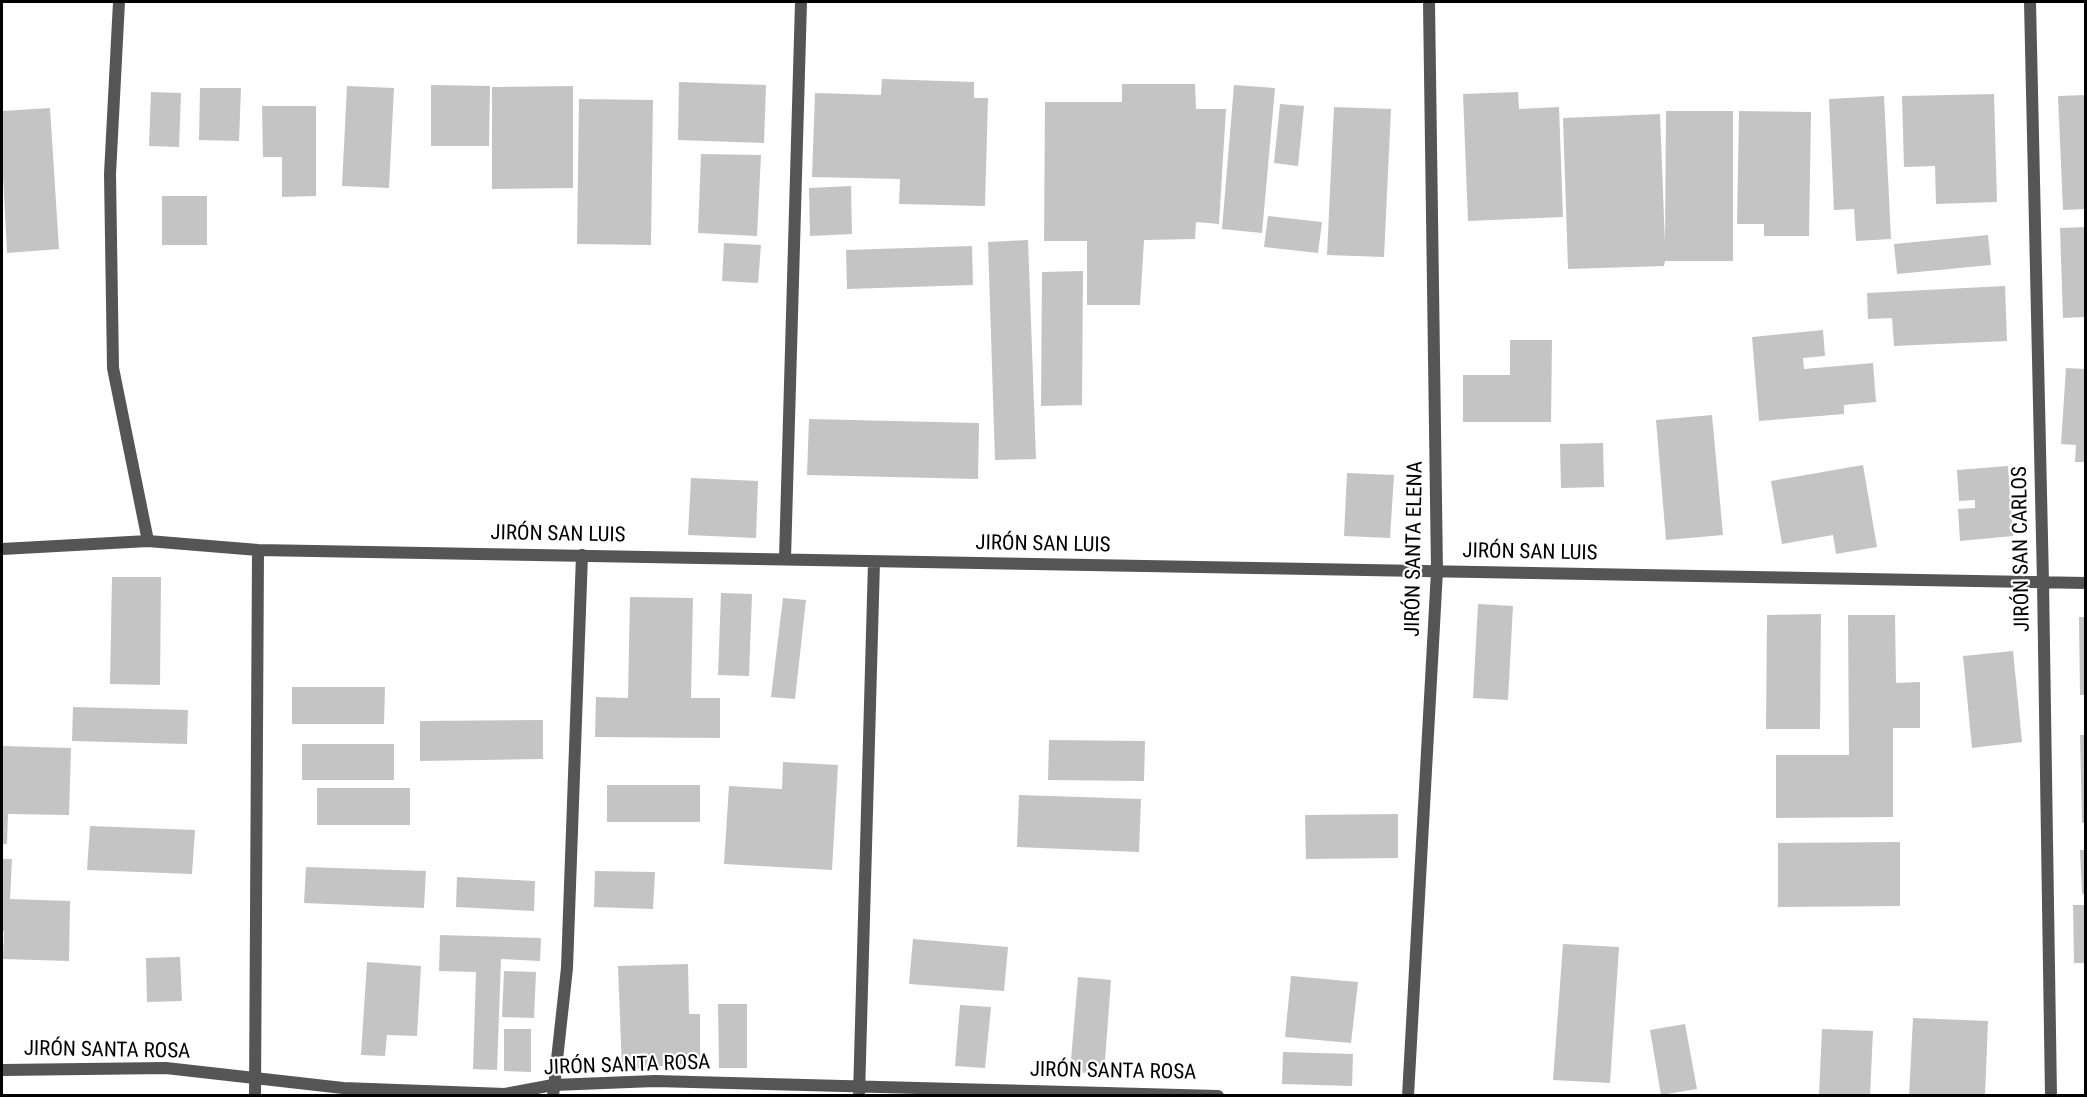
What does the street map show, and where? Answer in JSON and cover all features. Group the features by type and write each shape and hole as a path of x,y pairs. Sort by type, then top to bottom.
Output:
{"street":[{"path":"119,2 111,174 114,368 148,541"},
{"path":"785,558 801,2"},
{"name":"JIRÓN SANTA ELENA","path":"1408,1095 1437,571 1430,2"},
{"name":"JIRÓN SAN CARLOS","path":"2030,2 2043,582 2051,1095"},
{"name":"JIRÓN SAN LUIS","path":"2,549 148,541 258,550 2085,583"},
{"path":"255,1095 258,550"},
{"path":"553,1090 567,968 582,555"},
{"path":"859,1091 874,562"},
{"name":"JIRÓN SANTA ROSA","path":"2,1070 166,1068 343,1088 505,1094 655,1081 859,1091 1218,1095"}],"building":[{"path":"882,79 974,82 974,98 988,98 985,206 899,204 900,179 812,177 815,93 881,95"},
{"path":"679,82 766,85 764,143 678,140"},
{"path":"1122,84 1195,84 1196,109 1226,109 1219,224 1196,222 1195,239 1144,240 1140,305 1087,305 1087,241 1044,241 1045,102 1122,102"},
{"path":"431,85 490,86 489,146 431,146"},
{"path":"1234,85 1275,88 1262,233 1222,229"},
{"path":"347,86 394,88 389,188 342,186"},
{"path":"573,86 573,188 492,189 492,87"},
{"path":"200,88 241,88 239,141 199,140"},
{"path":"151,92 181,93 179,147 149,146"},
{"path":"1518,92 1519,109 1559,107 1563,217 1468,221 1463,94"},
{"path":"1994,94 1997,202 1936,204 1935,166 1904,167 1902,96"},
{"path":"2086,95 2086,209 2063,210 2058,96"},
{"path":"1884,96 1891,239 1856,241 1854,209 1834,210 1829,99"},
{"path":"579,99 653,100 651,245 577,244"},
{"path":"1280,104 1304,106 1298,166 1274,163"},
{"path":"262,106 316,106 316,196 282,197 282,157 263,157"},
{"path":"1334,107 1391,109 1384,257 1327,255"},
{"path":"50,108 59,249 7,253 2,111"},
{"path":"1666,111 1733,111 1733,261 1665,261 1664,266 1568,269 1563,118 1660,114 1665,244"},
{"path":"1739,111 1811,112 1809,236 1764,236 1764,224 1737,224"},
{"path":"701,154 761,155 757,236 698,233"},
{"path":"851,186 852,234 810,236 809,188"},
{"path":"162,196 207,196 207,245 162,245"},
{"path":"1268,216 1322,222 1318,253 1264,247"},
{"path":"2086,227 2086,317 2063,318 2060,228"},
{"path":"1988,235 1991,265 1897,274 1894,244"},
{"path":"1028,240 1036,459 995,460 988,242"},
{"path":"724,243 761,245 758,283 722,281"},
{"path":"972,246 973,285 847,289 846,250"},
{"path":"1083,271 1082,405 1041,406 1042,272"},
{"path":"2005,286 2007,341 1894,346 1892,318 1868,319 1867,293"},
{"path":"1823,330 1825,356 1803,358 1804,369 1873,363 1876,402 1844,405 1844,414 1759,421 1752,337"},
{"path":"1510,340 1552,340 1551,422 1463,422 1463,375 1510,375"},
{"path":"2066,368 2086,369 2086,462 2075,462 2076,445 2061,444"},
{"path":"1712,415 1723,535 1666,540 1656,420"},
{"path":"809,419 979,423 978,479 807,475"},
{"path":"1603,443 1604,487 1561,488 1560,444"},
{"path":"1863,465 1877,547 1836,554 1833,535 1782,544 1771,481"},
{"path":"2008,466 2013,536 1960,541 1958,509 1975,508 1975,500 1959,501 1957,470"},
{"path":"1347,473 1394,475 1390,538 1344,536"},
{"path":"691,478 758,481 756,538 688,535"},
{"path":"112,577 161,577 160,685 110,684"},
{"path":"721,593 752,594 749,676 718,675"},
{"path":"630,597 693,598 691,698 720,698 720,738 595,737 596,697 628,698"},
{"path":"783,598 806,600 795,699 771,697"},
{"path":"1478,604 1513,606 1508,700 1473,698"},
{"path":"1821,614 1820,729 1766,729 1767,615"},
{"path":"1848,615 1895,615 1896,683 1920,682 1920,728 1893,728 1893,817 1776,818 1776,755 1849,755"},
{"path":"2079,617 2086,617 2086,695 2080,695"},
{"path":"2013,651 2022,742 1972,748 1963,656"},
{"path":"292,687 385,687 384,724 292,724"},
{"path":"73,707 188,710 187,744 72,741"},
{"path":"543,720 543,759 420,761 420,721"},
{"path":"2080,735 2086,735 2086,823 2082,823"},
{"path":"1049,740 1145,741 1144,781 1048,780"},
{"path":"302,744 394,744 394,780 302,780"},
{"path":"2,746 71,748 69,815 8,814 7,844 2,844"},
{"path":"783,762 838,765 832,870 724,864 729,786 782,789"},
{"path":"607,785 700,785 700,822 607,822"},
{"path":"317,788 410,788 410,825 317,825"},
{"path":"1019,795 1141,799 1139,852 1017,847"},
{"path":"1398,814 1398,858 1306,859 1305,815"},
{"path":"90,826 195,830 192,874 87,870"},
{"path":"1900,842 1900,906 1778,907 1778,843"},
{"path":"2080,850 2086,850 2086,893 2082,894"},
{"path":"2,859 12,859 10,899 70,901 69,961 3,959"},
{"path":"306,867 426,871 424,908 304,903"},
{"path":"595,871 655,872 653,909 594,907"},
{"path":"457,877 535,881 534,911 456,907"},
{"path":"2073,905 2086,905 2086,963 2074,963"},
{"path":"440,935 541,938 540,961 501,959 497,1070 473,1069 476,972 439,971"},
{"path":"913,939 1008,947 1004,991 909,984"},
{"path":"1563,944 1619,947 1610,1083 1553,1080"},
{"path":"180,957 182,1001 147,1002 146,958"},
{"path":"367,962 421,966 417,1036 387,1035 385,1056 361,1055"},
{"path":"688,964 689,1014 700,1014 700,1062 622,1070 618,966"},
{"path":"504,971 536,972 534,1018 502,1017"},
{"path":"1291,976 1358,982 1351,1043 1285,1037"},
{"path":"1078,977 1111,980 1104,1074 1070,1072"},
{"path":"718,1004 747,1004 747,1068 719,1068"},
{"path":"960,1005 991,1007 985,1068 955,1066"},
{"path":"1913,1018 1988,1021 1985,1096 1909,1096"},
{"path":"1685,1024 1697,1089 1661,1095 1650,1030"},
{"path":"504,1029 531,1029 531,1072 504,1071"},
{"path":"1822,1029 1873,1031 1870,1096 1819,1095"},
{"path":"1283,1052 1353,1054 1352,1086 1282,1084"}]}
